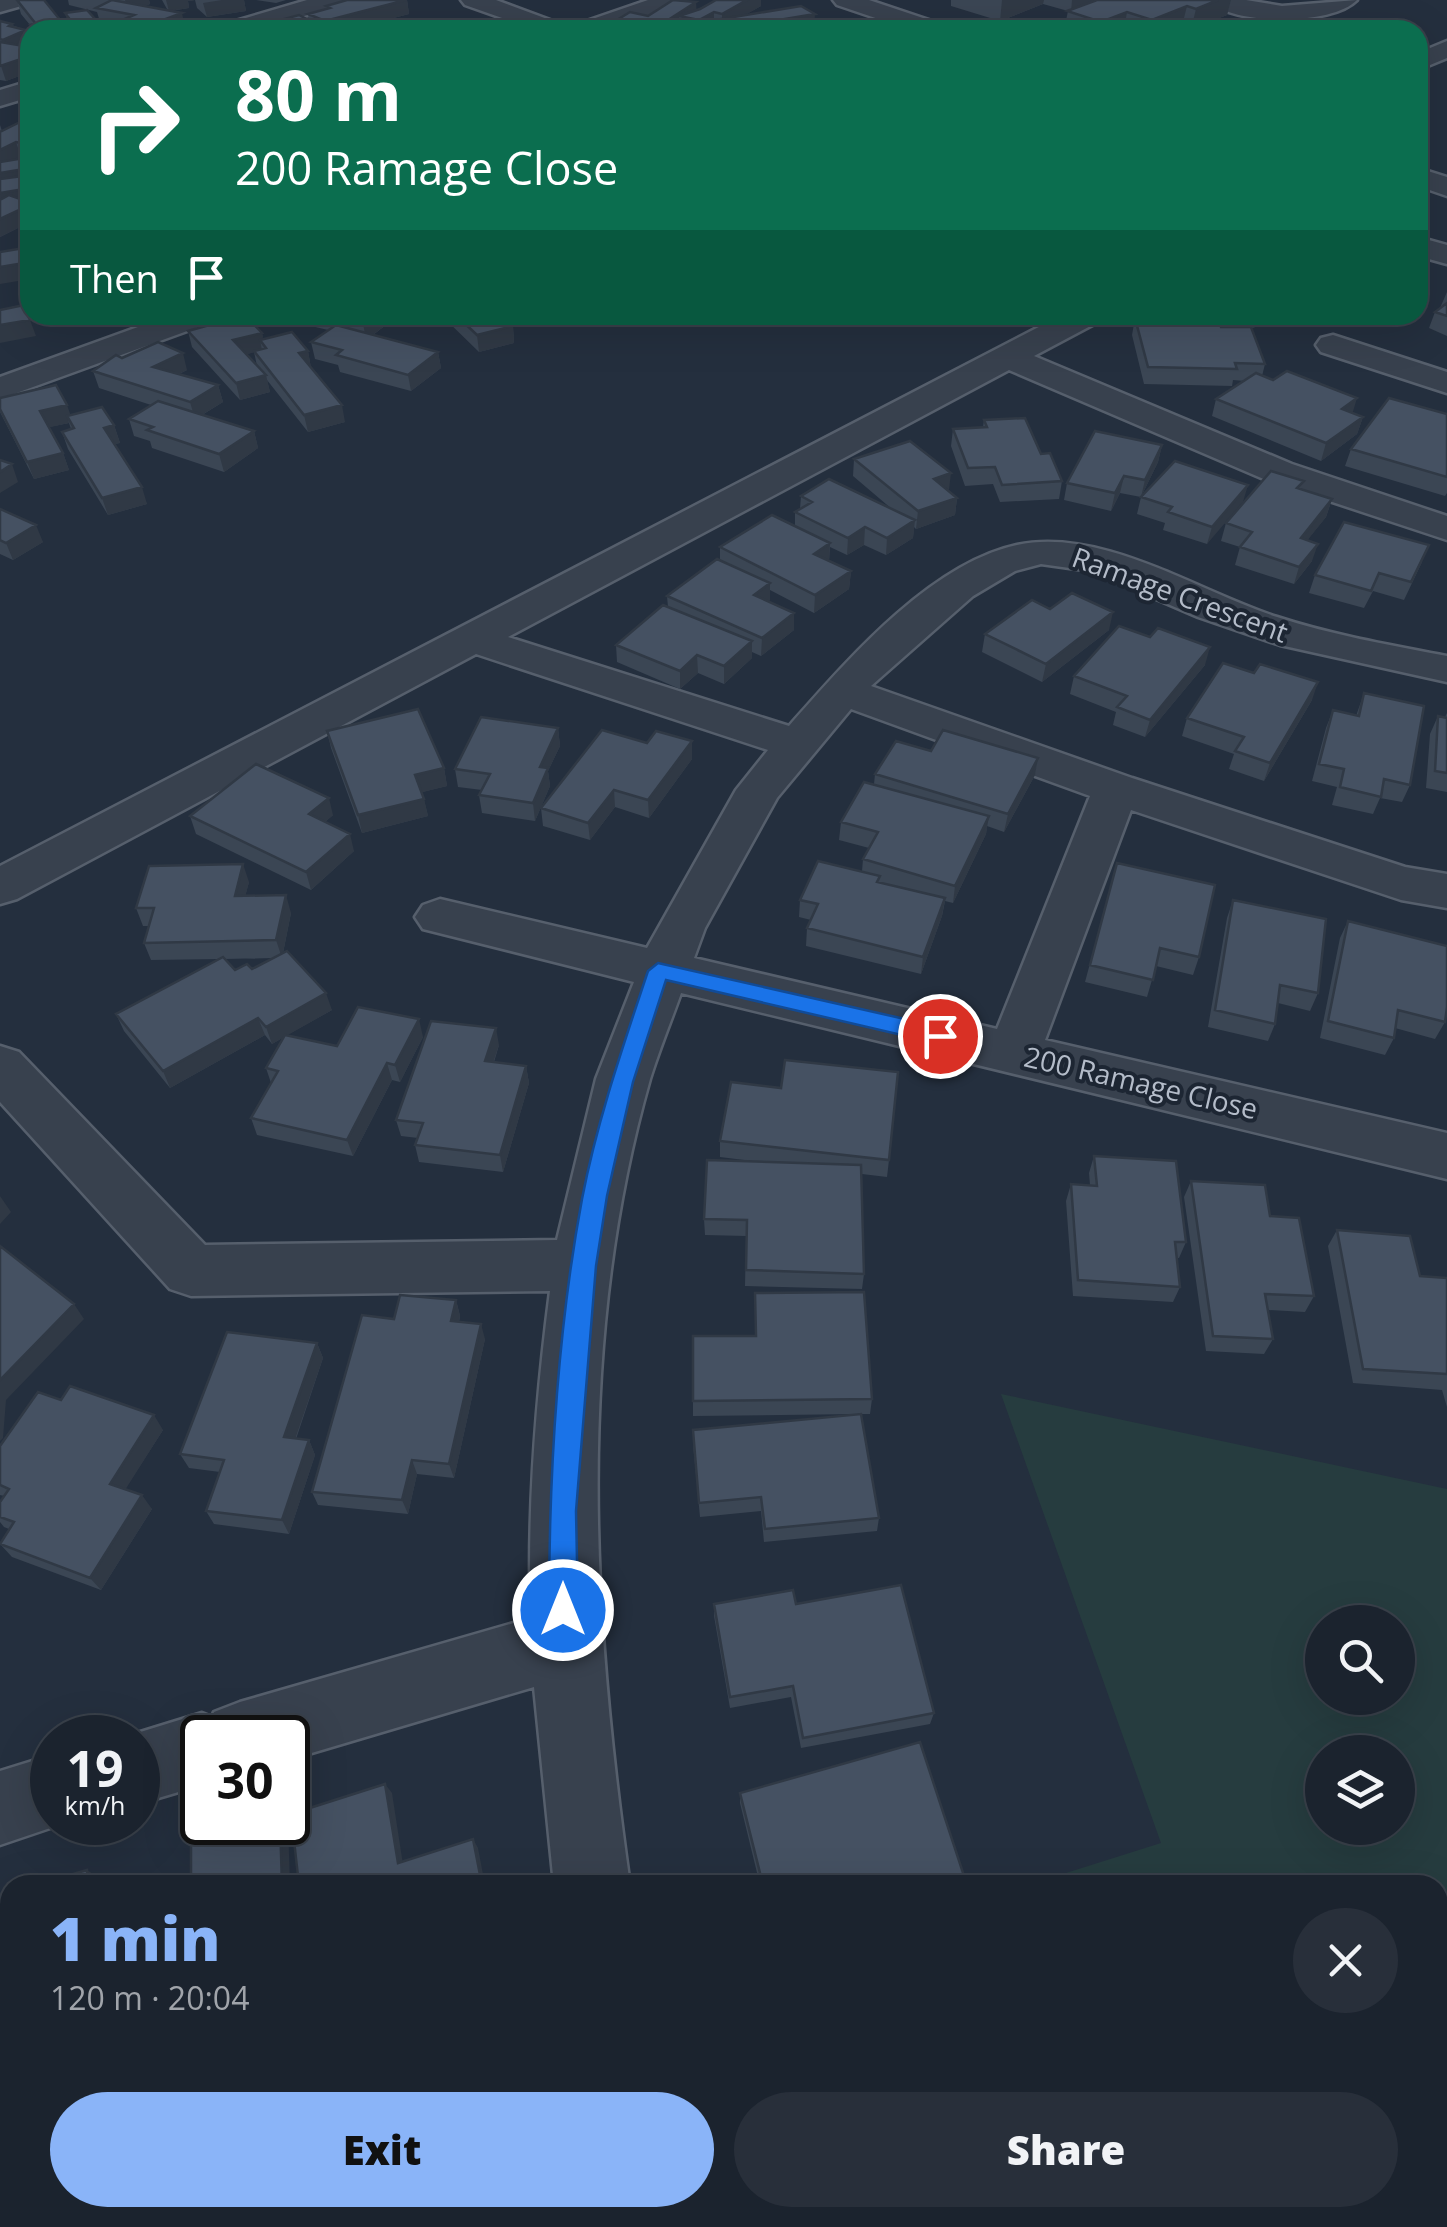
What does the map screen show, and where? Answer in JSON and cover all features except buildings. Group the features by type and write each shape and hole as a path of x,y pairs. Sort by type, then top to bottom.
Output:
{"street":[{"path":"0,4 18,0"},
{"path":"265,20 333,0"},
{"path":"472,0 531,20"},
{"path":"563,20 610,0"},
{"path":"610,20 672,0"},
{"path":"845,0 905,20"},
{"path":"1220,0 1276,16 1310,13 1344,0"},
{"path":"0,389 174,325"},
{"path":"0,887 1069,325"},
{"path":"1334,344 1447,383"},
{"path":"1008,357 1221,451 1354,502 1447,528"},
{"name":"Ramage Crescent","path":"590,1875 577,1796 564,1644 562,1511 584,1266 595,1196 622,1082 658,971 747,804 794,742 841,690 915,624 996,565 1016,556 1058,552 1098,559 1211,608 1298,637 1447,669"},
{"path":"472,640 794,742"},
{"path":"841,690 1116,789 1400,883 1447,890"},
{"path":"1014,1053 1116,789"},
{"name":"200 Ramage Close","path":"440,917 1447,1156"},
{"path":"0,1067 191,1271 584,1266"},
{"path":"310,1718 564,1644"},
{"path":"0,1808 30,1799"}],"green space":[{"path":"1001,1394 1447,1489 1447,1875 1060,1875 1161,1843"}],"route":[{"path":"563,1610 562,1511 571,1376 584,1266 595,1196 622,1082 658,971 940,1036"}]}
